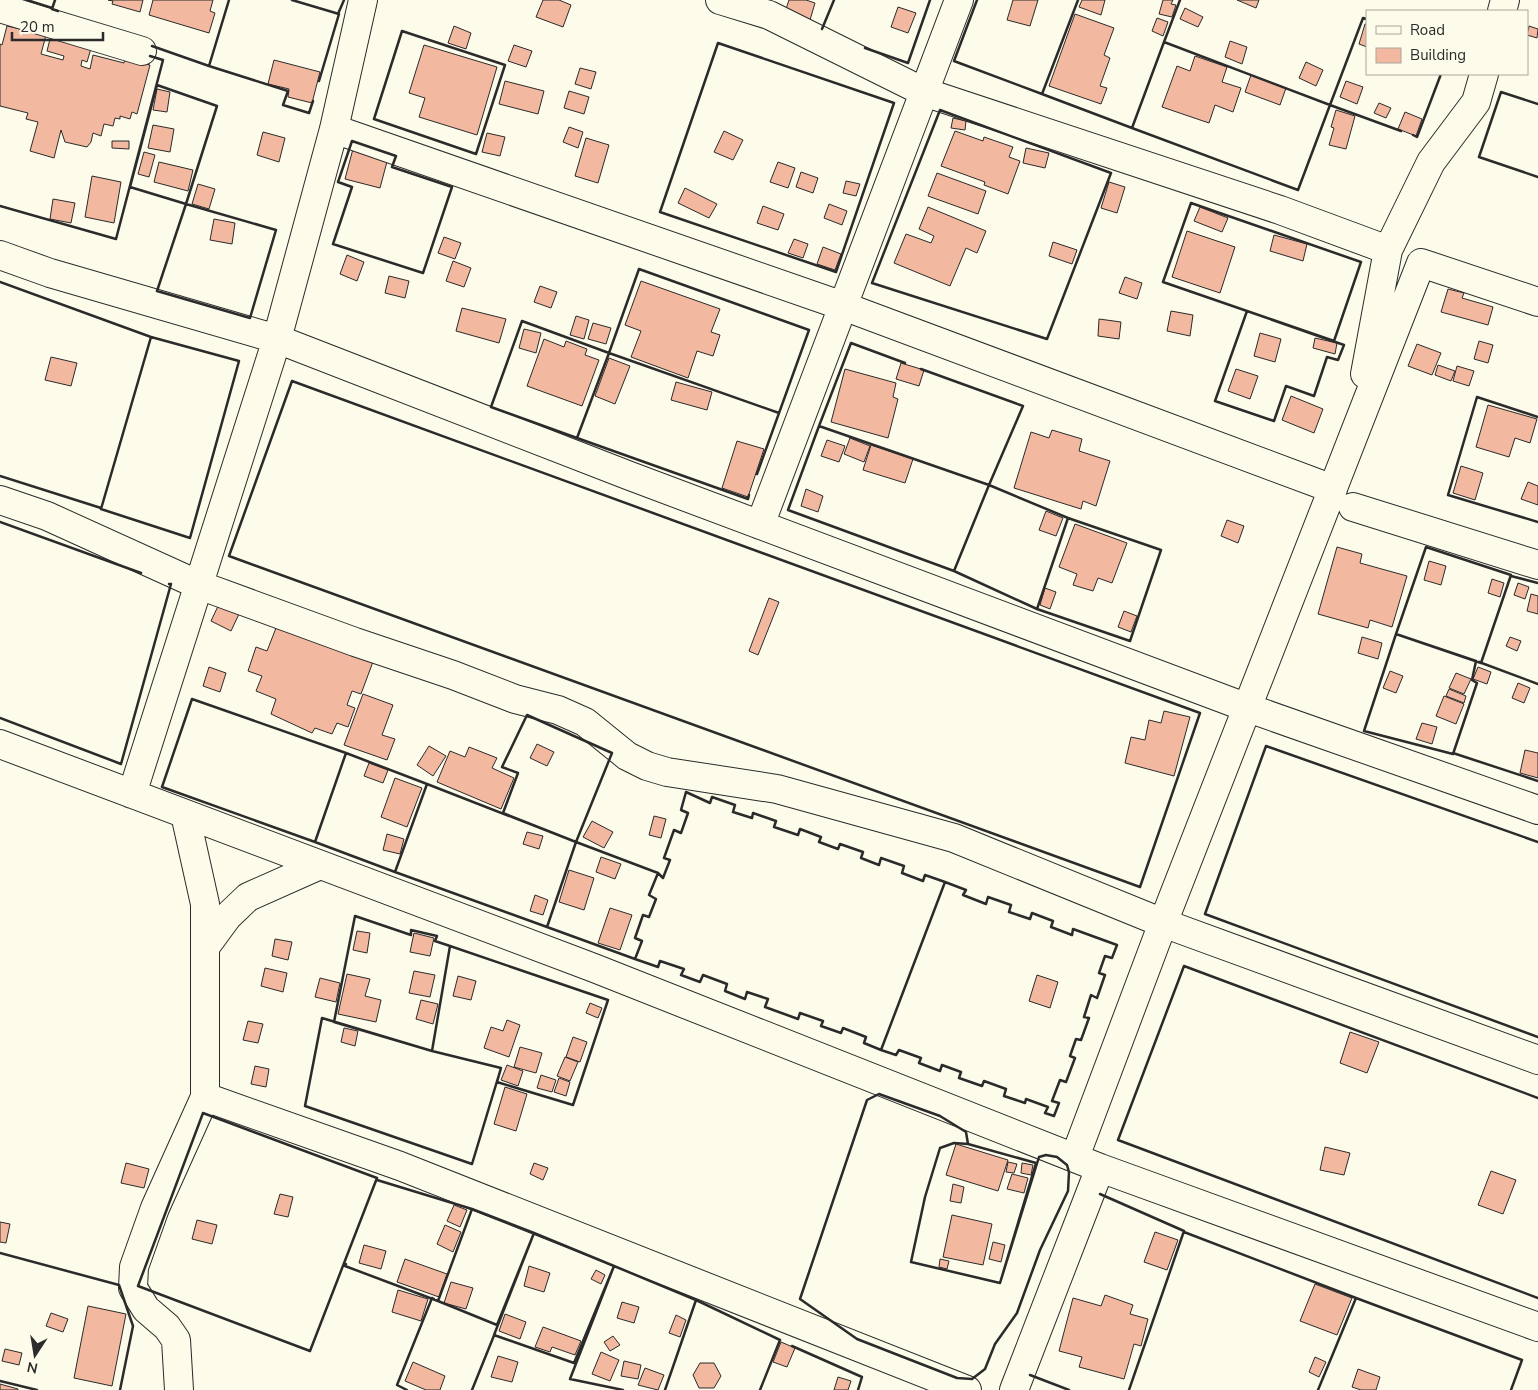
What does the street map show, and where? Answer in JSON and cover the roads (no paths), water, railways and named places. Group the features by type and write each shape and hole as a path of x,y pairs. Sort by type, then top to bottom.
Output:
{"street":[{"path":"132,794 277,339 334,129 363,0"},
{"path":"720,0 769,14 924,92 1280,210 1388,250"},
{"path":"760,525 960,0"},
{"path":"0,8 142,51"},
{"path":"1248,708 1284,567 1343,498 1388,250 1431,162 1476,102 1484,75"},
{"path":"334,129 843,306 1343,498 1538,565"},
{"path":"0,255 50,273 277,339 760,525 1248,708 1538,810"},
{"path":"1075,1157 1163,923 1421,263 1538,302"},
{"path":"0,500 47,516 199,585 355,642 453,675 515,699 558,710 585,722 627,756 647,766 666,772 776,789 954,838 1163,923 1538,1060"},
{"path":"0,744 594,968 1100,1168 1538,1327"},
{"path":"179,1390 176,1340 166,1327 146,1309 133,1288 134,1267 155,1208 204,1097 206,904 185,814"},
{"path":"206,946 228,916 248,897 320,865"},
{"path":"204,1097 400,1166 967,1390"},
{"path":"1014,1390 1100,1168"}]}
